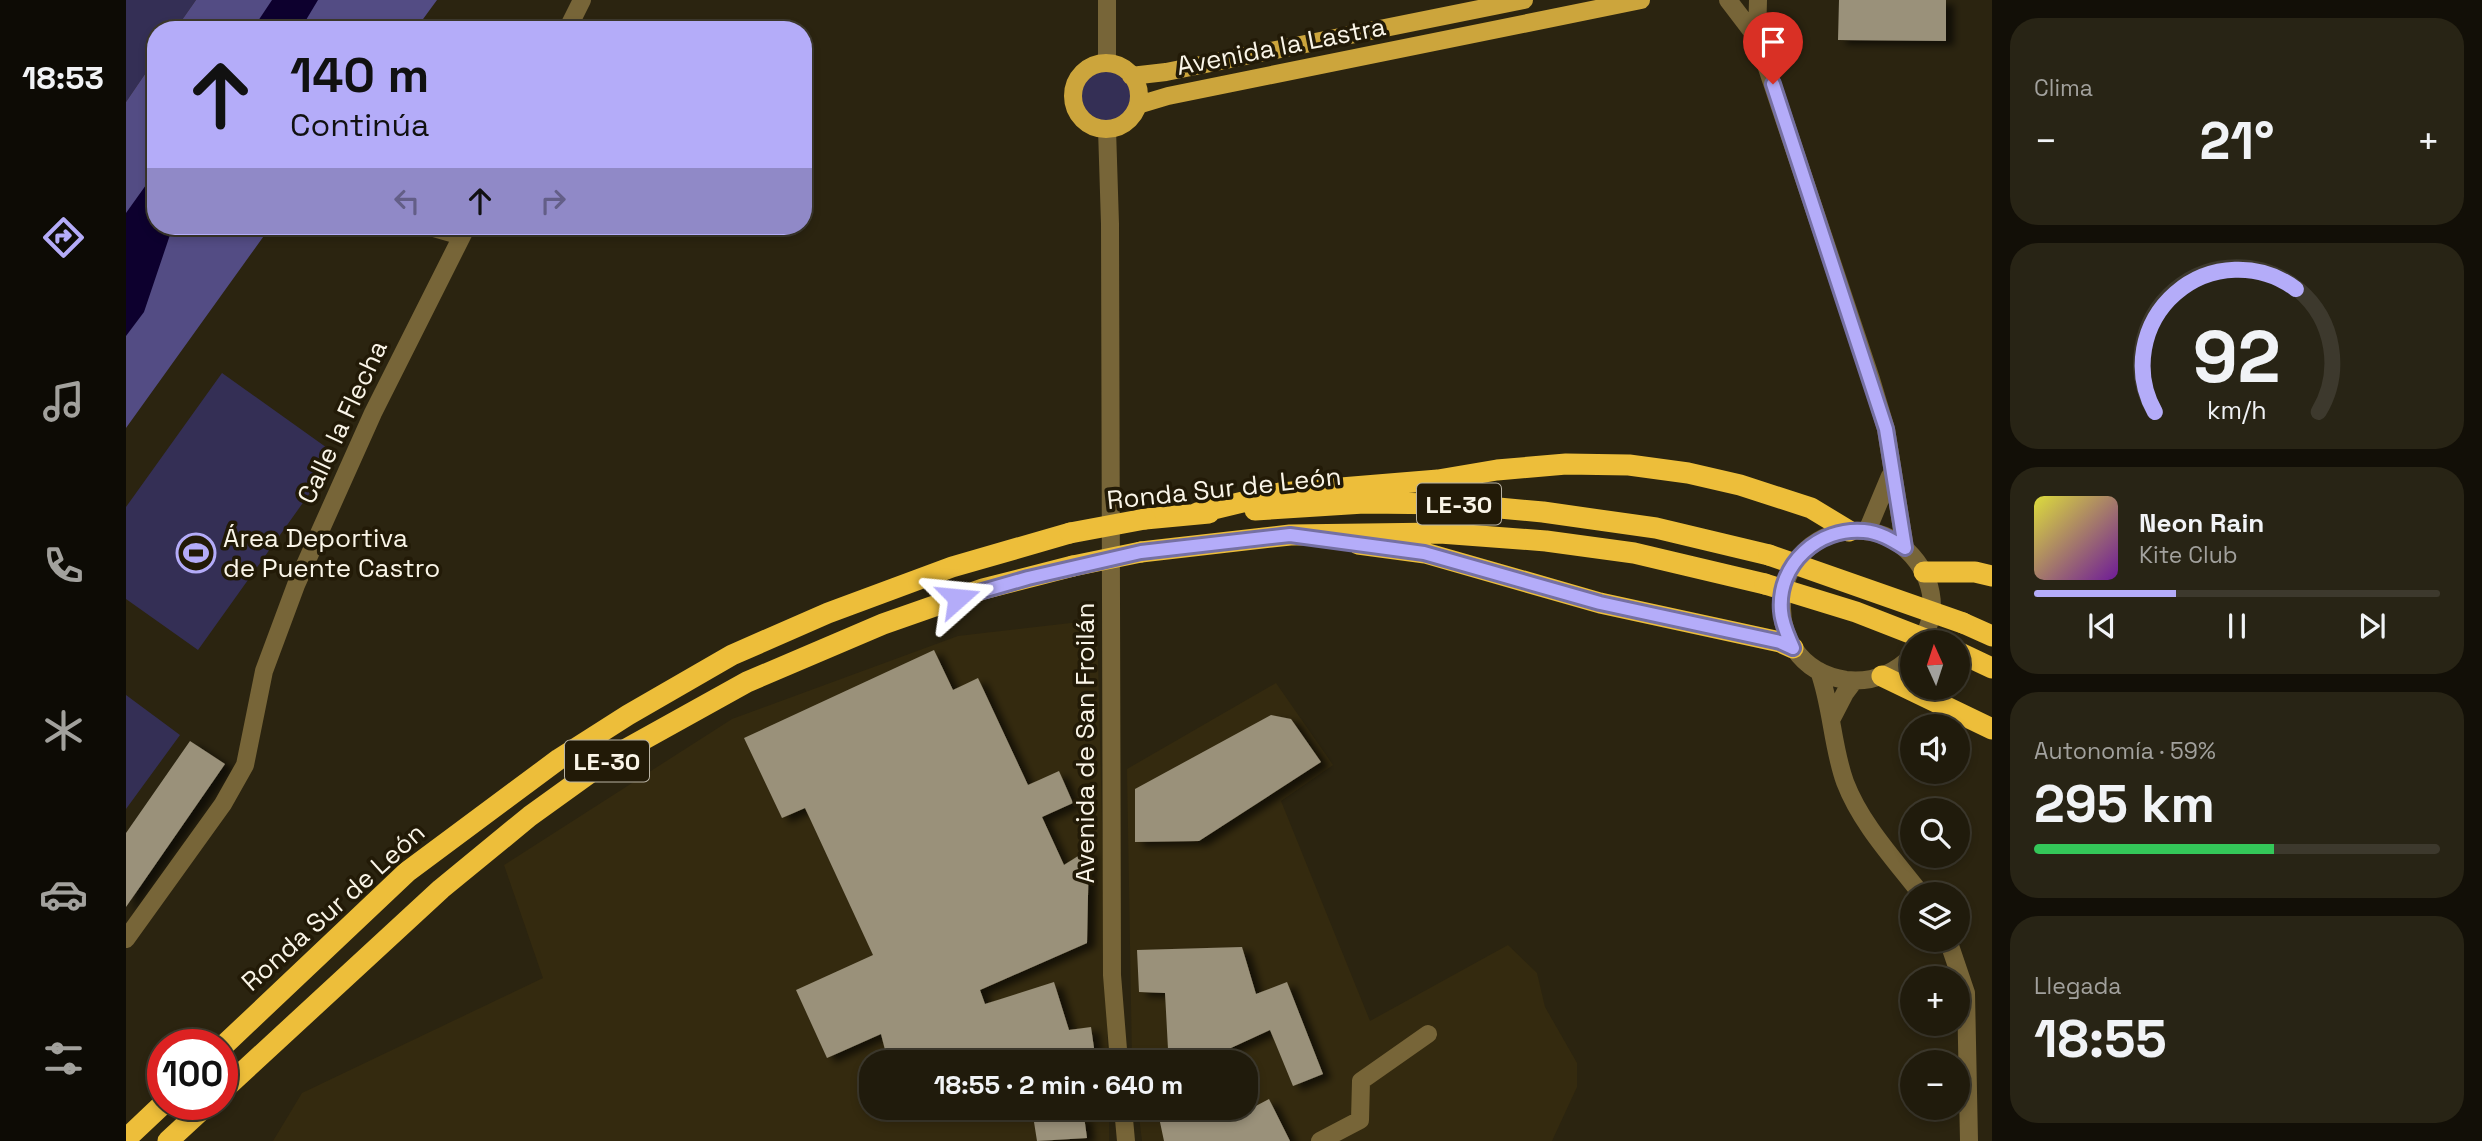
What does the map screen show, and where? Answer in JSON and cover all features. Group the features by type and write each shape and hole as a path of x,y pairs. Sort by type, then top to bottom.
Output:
{"highway":[{"path":"1197,513 1280,493 1438,480 1497,470 1566,464 1629,465 1688,473 1740,485 1811,508 1858,531"},
{"name":"Ronda Sur de León","path":"238,1032 407,872 559,759 628,715 732,655 828,612 952,567 1070,533 1145,519 1197,513 1364,503 1456,504 1543,512 1656,528 1769,555 1963,623 1992,636"},
{"name":"Ronda Sur de León","path":"238,1076 441,889 530,816 612,757 747,682 883,624 983,589 1141,552 1290,535 1440,533 1546,541 1634,553 1765,584 1856,612 1902,630"},
{"path":"1290,535 1424,553 1600,603 1780,642 1793,648"},
{"path":"1924,572 1975,572 1992,576"},
{"path":"1970,657 1992,668"},
{"path":"1882,677 1992,729"},
{"path":"126,1139 147,1119"},
{"path":"168,1141 191,1120"}],"main road":[{"name":"Avenida la Lastra","path":"1131,75 1189,67 1524,0"},
{"name":"Avenida la Lastra","path":"1138,105 1168,96 1641,0"},
{"path":"1107,63 1124,69 1131,75 1138,90 1138,105 1131,117 1121,126 1107,129 1087,123 1079,116 1073,92 1077,80 1085,71 1095,65 1107,63"}],"street":[{"path":"572,21 582,0"},
{"path":"1107,0 1107,63"},
{"path":"1728,0 1757,38 1871,379 1886,429 1905,548"},
{"path":"1757,38 1758,0"},
{"name":"Avenida de San Froilán","path":"1107,129 1110,224 1112,975 1118,1050"},
{"name":"Calle la Flecha","path":"126,939 223,804 245,765 264,671 296,585 373,413 462,235"},
{"path":"1858,531 1882,499 1891,472"},
{"path":"1900,666 1882,677 1854,681 1819,671 1801,657 1793,648 1785,630 1781,611 1782,592 1788,573 1798,557 1813,544 1830,535 1858,531 1887,537 1905,548 1924,572 1932,607 1927,630"},
{"path":"1819,671 1827,693 1835,750 1857,810 1912,882"},
{"path":"1832,720 1854,681"},
{"path":"1952,952 1966,993 1969,1141"},
{"path":"1320,1141 1360,1120 1361,1081 1428,1034"},
{"path":"1124,1120 1126,1141"}],"shaded area":[{"path":"126,0 196,0 181,21 147,21 147,71 126,102"},
{"path":"196,0 437,0 422,21 181,21"},
{"path":"272,0 318,0 305,21 258,21"},
{"path":"147,71 147,235 265,235 126,428 126,102"},
{"path":"1106,71 1123,79 1131,96 1123,113 1106,121 1089,113 1081,96 1089,79"},
{"path":"147,184 147,235 170,235 144,312 126,336 126,213"},
{"name":"Área Deportiva de Puente Castro","path":"222,373 337,455 198,650 126,599 126,507"},
{"path":"1097,620 1108,1050 859,1050 859,1120 1109,1120 1109,1141 273,1141 302,1093 543,978 504,865 732,719 958,636"},
{"path":"1276,683 1333,765 1281,801 1370,1021 1508,945 1537,973 1545,1007 1577,1063 1577,1087 1552,1141 1142,1141 1139,1120 1258,1120 1258,1050 1132,1050 1127,769"},
{"path":"126,695 180,735 126,809"}],"building":[{"path":"1839,0 1946,0 1946,41 1838,40"},
{"path":"934,650 953,690 978,678 1028,785 1059,771 1073,803 1042,817 1064,865 1089,849 1087,943 980,990 985,1004 1054,982 1069,1030 1091,1027 1094,1050 885,1050 881,1034 827,1058 796,990 873,955 805,808 782,818 744,738"},
{"path":"1271,715 1291,719 1321,762 1199,841 1135,842 1135,789"},
{"path":"190,741 225,764 126,907 126,833"},
{"path":"1242,947 1256,994 1287,982 1323,1074 1293,1086 1270,1030 1227,1050 1168,1050 1165,993 1139,992 1137,950"},
{"path":"1269,1099 1290,1141 1164,1141 1160,1120 1258,1120 1258,1105"},
{"path":"1085,1120 1087,1138 1037,1141 1034,1122"}],"place":[{"name":"Área Deportiva de Puente Castro","path":"196,553"}],"route":[{"path":"958,598 1073,566 1141,552 1290,535 1424,553 1600,603 1780,642 1793,648 1781,611 1782,592 1788,573 1798,557 1813,544 1830,535 1849,531 1867,531 1887,537 1905,548 1886,429 1773,84"}]}
